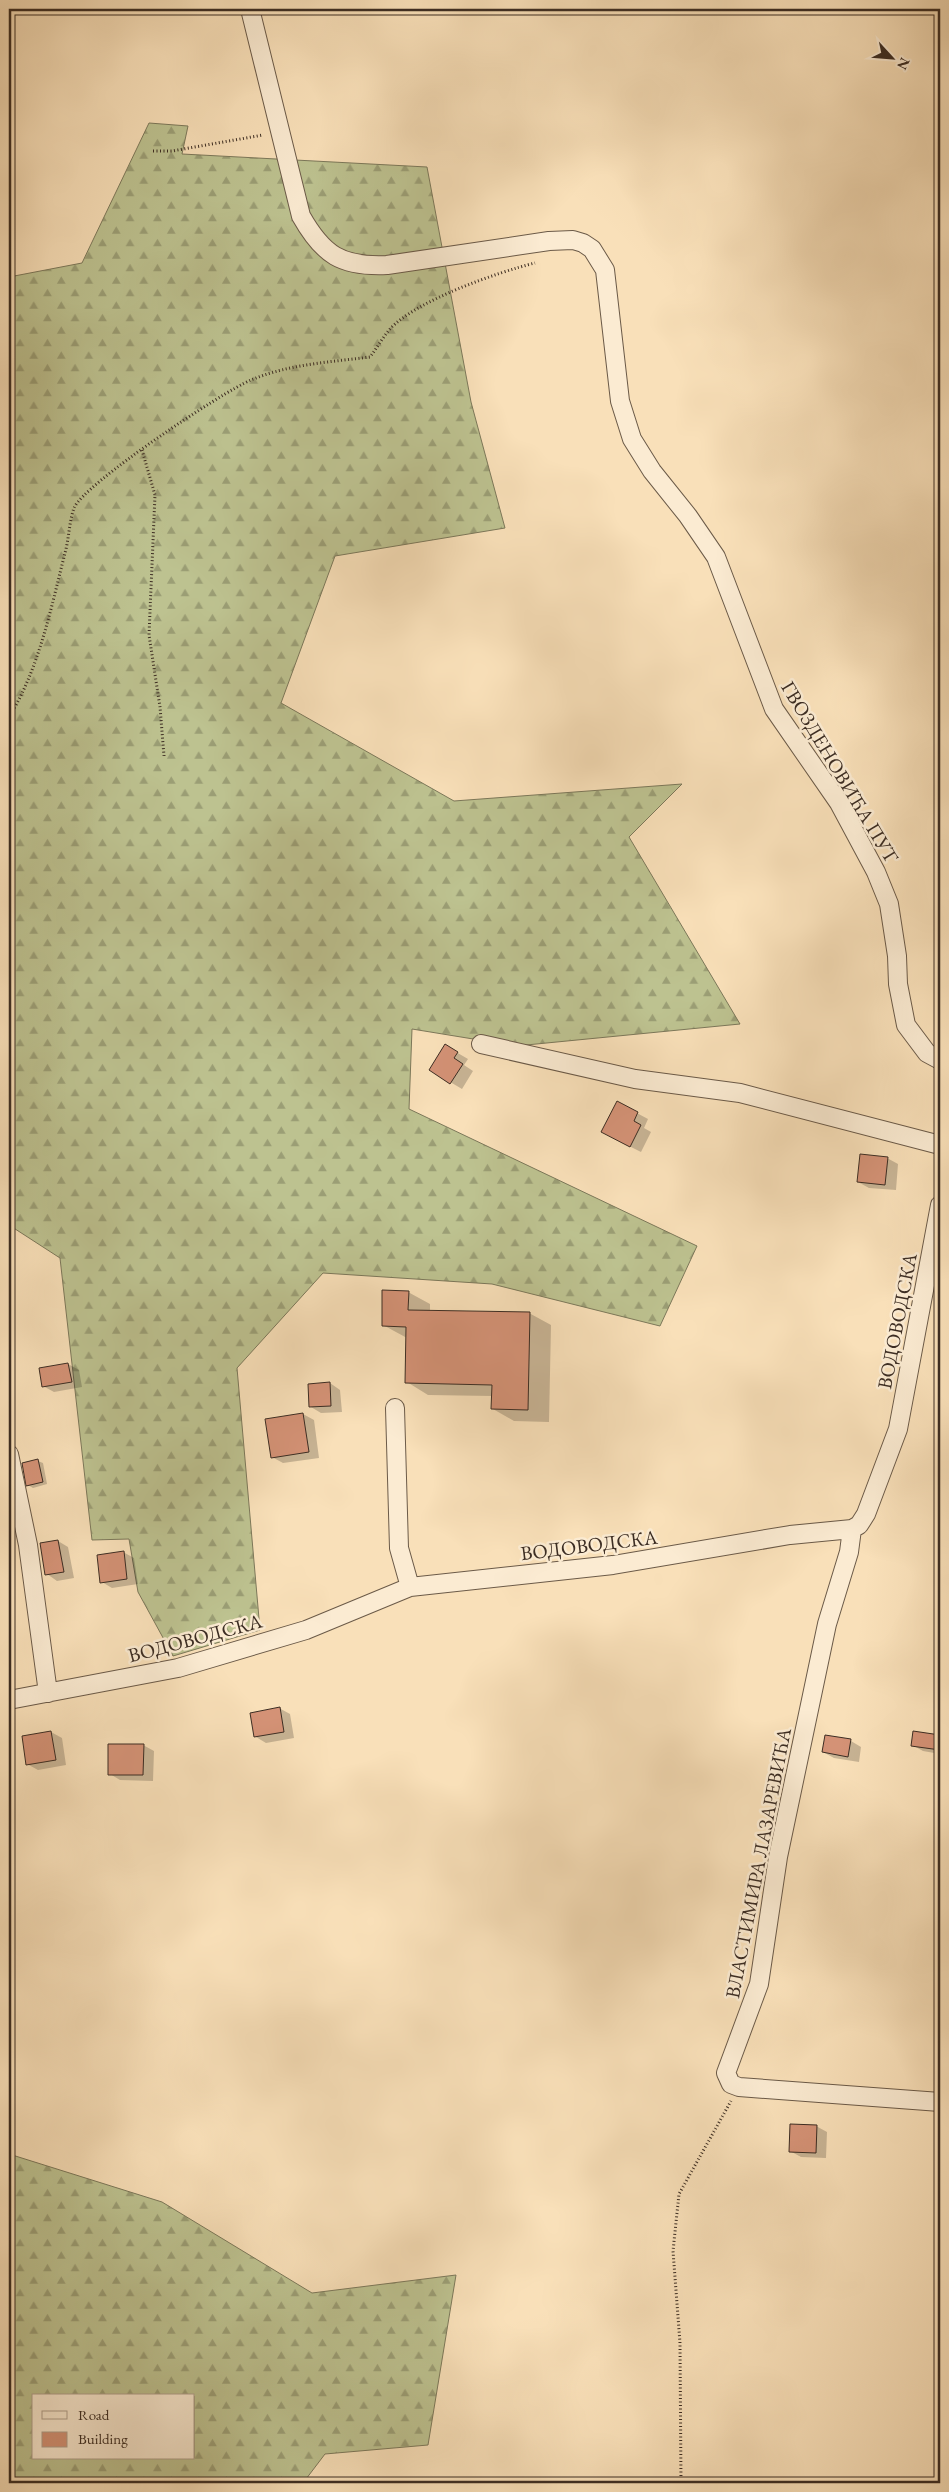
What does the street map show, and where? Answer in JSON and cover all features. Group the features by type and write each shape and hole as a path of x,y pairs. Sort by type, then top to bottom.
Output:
{"street":[{"name":"ГВОЗДЕНОВИЋА ПУТ","path":"250,9 301,216 314,239 328,251 348,262 365,266 387,265 549,240 573,240 592,249 605,270 620,401 632,439 652,471 688,516 716,557 774,710 839,803 876,872 889,904 897,956 899,992 906,1025 927,1053 940,1060"},
{"path":"481,1044 635,1079 740,1093 940,1145"},
{"name":"ВОДОВОДСКА","path":"9,1700 178,1668 306,1630 410,1587 613,1565 790,1535 852,1529 859,1525 866,1514 898,1429 940,1205"},
{"path":"395,1408 399,1548 410,1587"},
{"path":"9,1454 28,1546 48,1693"},
{"name":"ВЛАСТИМИРА ЛАЗАРЕВИЋА","path":"739,2087 731,2084 726,2073 759,1984 778,1858 827,1624 849,1552 852,1529"},
{"path":"739,2087 940,2102"}],"path":[{"path":"153,151 172,151 263,136 277,118"},
{"path":"9,717 24,694 61,571 74,507 96,483 212,402 252,380 322,361 370,357 390,328 406,316 466,286 538,262"},
{"path":"142,450 155,495 149,635 160,707 164,756"},
{"path":"681,2483 680,2343 673,2251 679,2194 739,2087"}],"green space":[{"path":"149,123 188,126 182,154 427,167 471,402 505,528 335,556 281,703 454,801 682,784 629,837 740,1024 516,1046 412,1029 409,1109 697,1246 660,1326 492,1284 323,1273 237,1368 260,1630 173,1656 138,1592 129,1539 92,1540 60,1258 9,1225 9,277 82,263"},
{"path":"9,2154 162,2202 312,2293 456,2275 428,2445 325,2454 303,2483 9,2483"}],"building":[{"path":"445,1044 458,1052 454,1058 463,1064 450,1084 429,1070"},
{"path":"617,1101 638,1112 634,1121 641,1125 630,1147 601,1132"},
{"path":"860,1154 888,1157 885,1185 857,1182"},
{"path":"382,1290 409,1291 408,1310 530,1312 528,1410 491,1409 492,1385 405,1383 406,1327 382,1326"},
{"path":"68,1363 72,1382 42,1387 39,1368"},
{"path":"330,1382 331,1406 309,1407 308,1384"},
{"path":"303,1413 309,1452 271,1458 265,1419"},
{"path":"38,1459 43,1482 26,1486 22,1463"},
{"path":"58,1540 64,1572 45,1575 40,1543"},
{"path":"124,1551 127,1579 100,1583 97,1555"},
{"path":"280,1707 284,1732 254,1737 250,1713"},
{"path":"51,1731 56,1760 26,1765 22,1736"},
{"path":"913,1731 940,1735 940,1750 911,1746"},
{"path":"825,1735 851,1739 848,1757 822,1752"},
{"path":"108,1744 144,1744 143,1775 108,1775"},
{"path":"790,2124 817,2125 816,2153 789,2152"}]}
